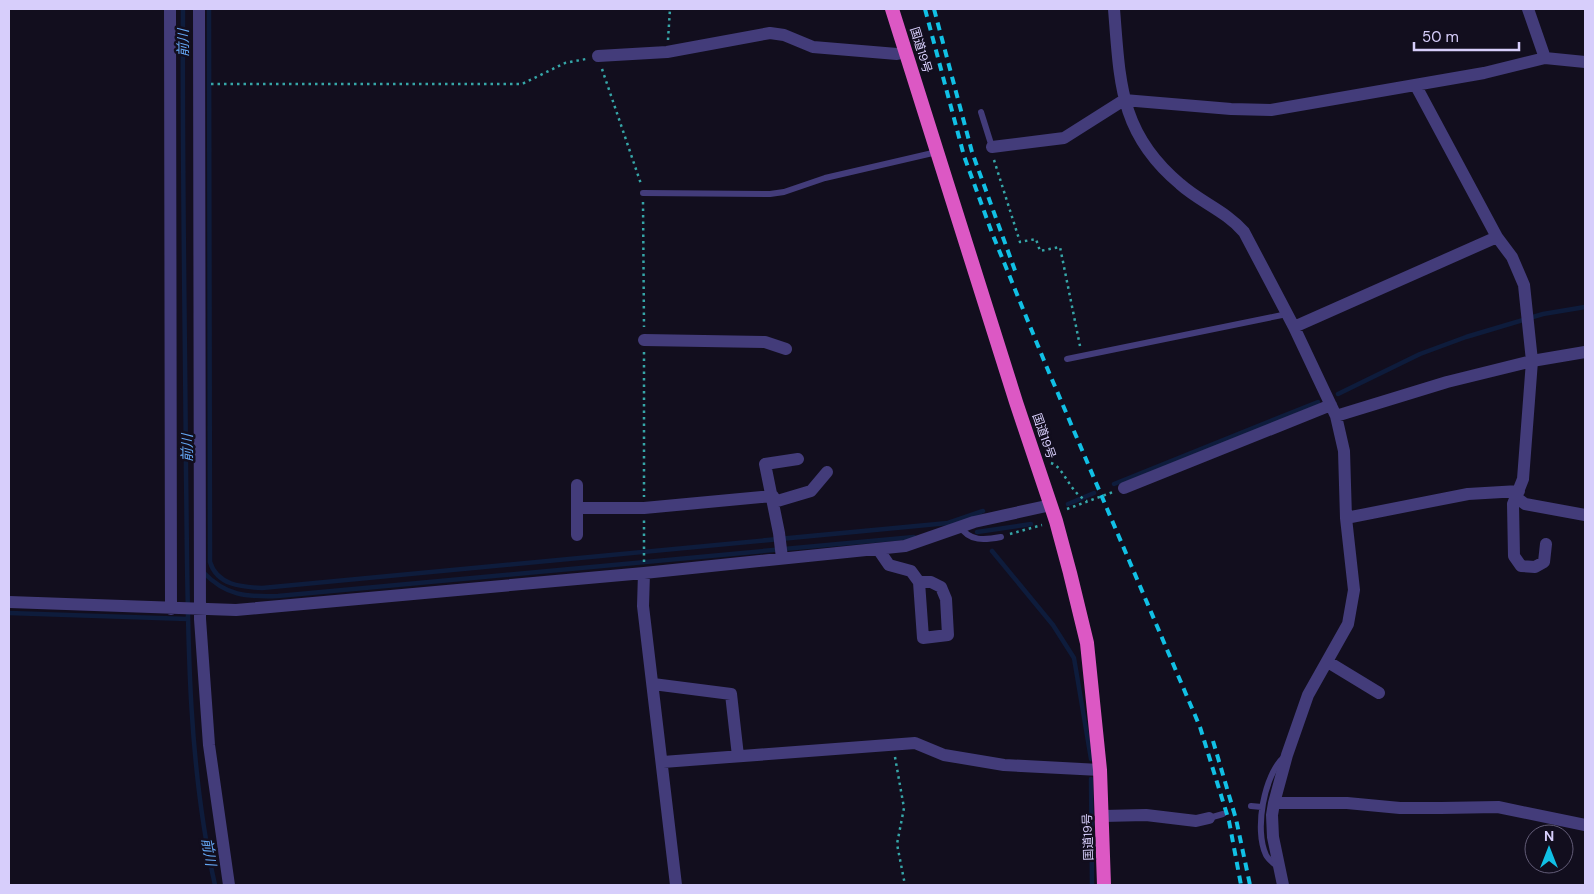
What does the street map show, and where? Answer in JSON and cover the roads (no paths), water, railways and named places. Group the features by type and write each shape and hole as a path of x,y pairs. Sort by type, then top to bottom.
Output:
{"highway":[{"name":"国道19号","path":"892,9 1051,505 1068,564 1087,643 1100,770 1104,885"}],"street":[{"path":"170,9 175,609"},
{"path":"199,9 200,557 202,579 197,610 209,745 228,885"},
{"path":"1114,9 1124,100 1136,132 1165,171 1181,186 1235,222 1244,232 1294,327 1334,410 1344,451 1346,518 1354,590 1353,606 1348,624 1308,695 1268,805 1278,868 1283,885"},
{"path":"1528,9 1545,58"},
{"path":"598,56 667,52 730,39 775,33 813,47 897,54 906,52"},
{"path":"992,147 1064,138 1124,100 1231,109 1272,110 1484,74 1545,58 1585,62"},
{"path":"1416,86 1497,237 1512,257 1524,285 1532,361 1523,479 1513,504 1514,556 1521,566 1535,567 1544,562 1546,544"},
{"path":"1294,327 1497,237"},
{"path":"644,340 765,342 786,350"},
{"path":"1132,488 1334,410 1532,361 1585,352"},
{"path":"782,558 773,499 765,464 798,458"},
{"path":"577,508 644,508 773,499 811,491 827,472"},
{"path":"576,535 577,485"},
{"path":"1346,518 1468,494 1518,495"},
{"path":"1518,495 1525,504 1585,515"},
{"path":"9,602 236,610 644,573 905,546 960,526 1051,505"},
{"path":"878,549 889,565 912,571 919,582"},
{"path":"644,573 643,606 663,762 676,885"},
{"path":"1328,662 1379,693"},
{"path":"653,684 731,694 738,756"},
{"path":"663,762 915,743 944,755 1004,765 1100,770"},
{"path":"1268,805 1347,803 1400,808 1498,807 1585,825"},
{"path":"1103,816 1146,814 1196,821 1209,818"}],"lane":[{"path":"897,23 901,9"},
{"path":"981,112 992,147"},
{"path":"643,193 770,194 784,192 824,178 938,152"},
{"path":"1067,358 1287,314"},
{"path":"960,526 968,536 975,539 1001,537"},
{"path":"1251,806 1268,805"},
{"path":"1209,818 1223,814"}],"waterway":[{"name":"前川","path":"183,9 188,627 193,732 198,784 205,835 215,885"},
{"path":"209,9 210,562 213,570 224,580 246,587 262,588 948,523 983,511"},
{"path":"1338,394 1420,354 1466,337 1543,314 1585,307"},
{"path":"1114,484 1318,402"},
{"path":"1068,504 1094,493"},
{"path":"977,532 1031,524"},
{"path":"203,572 220,586 237,593 256,596 278,596 914,537"},
{"path":"992,551 1053,625 1074,658 1091,759"},
{"path":"9,613 188,619"},
{"path":"1091,779 1092,885"}],"railway":[{"path":"925,9 964,156 992,233 1045,363 1200,727 1229,821 1241,885"},
{"path":"934,9 972,152 1017,276"},
{"path":"1213,741 1236,819 1250,885"}]}
